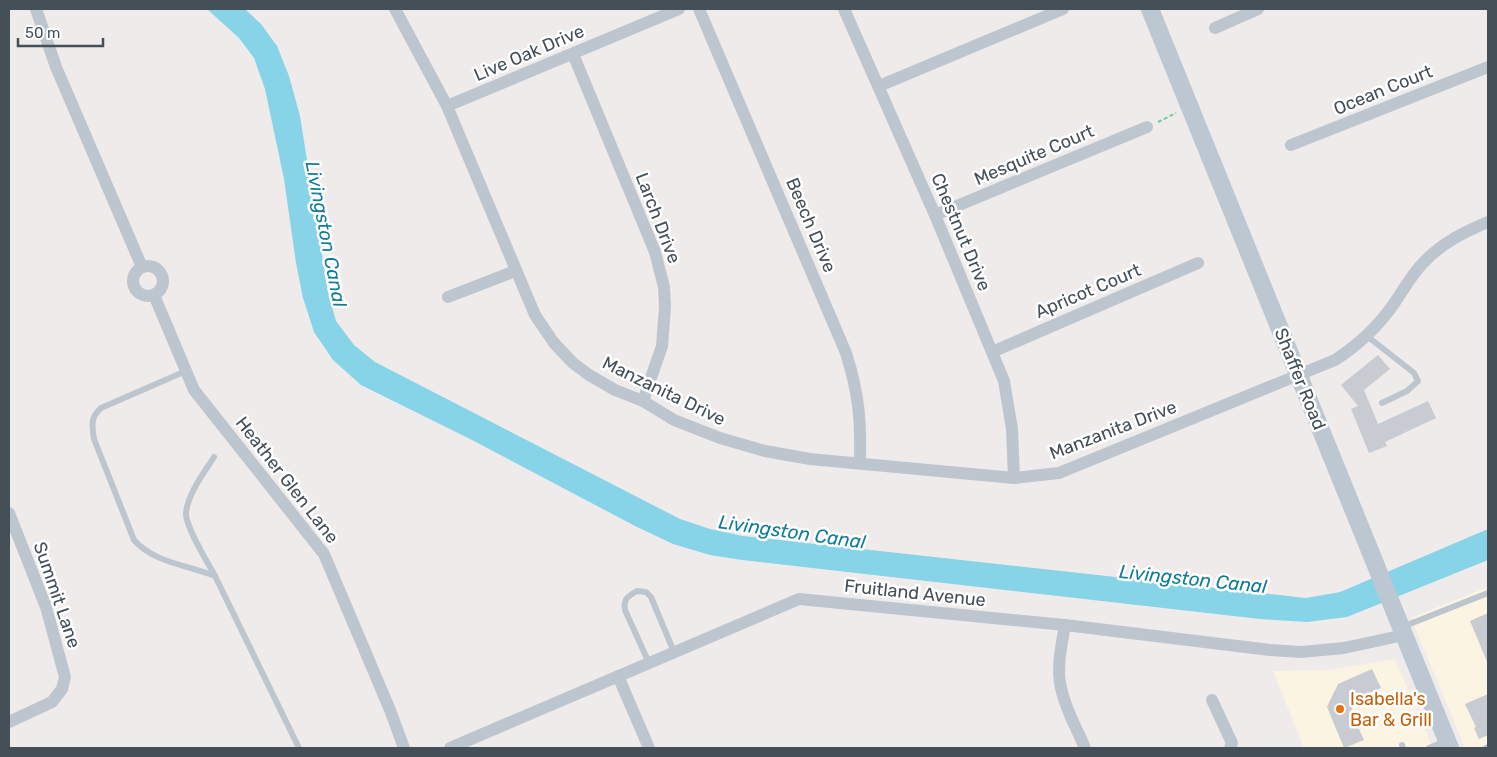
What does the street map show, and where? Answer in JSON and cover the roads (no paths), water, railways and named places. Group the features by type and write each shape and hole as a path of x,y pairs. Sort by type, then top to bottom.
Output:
{"main road":[{"name":"Shaffer Road","path":"1150,9 1449,744"}],"street":[{"path":"36,9 56,67 142,267"},
{"name":"Manzanita Drive","path":"395,9 446,106 535,314 554,343 573,363 615,390 696,430 756,449 810,459 1014,478 1059,473 1335,360 1367,336 1392,306 1410,278 1424,261 1448,241 1488,222"},
{"name":"Live Oak Drive","path":"446,106 679,9"},
{"name":"Beech Drive","path":"699,9 846,353 858,393 861,425 860,463"},
{"name":"Chestnut Drive","path":"844,9 935,215 1004,380 1012,429 1014,478"},
{"path":"879,86 1063,9"},
{"path":"1216,28 1258,9"},
{"name":"Larch Drive","path":"573,54 655,252 664,287 665,307 662,346 642,402"},
{"name":"Ocean Court","path":"1291,145 1488,67"},
{"name":"Mesquite Court","path":"935,215 1147,127"},
{"name":"Apricot Court","path":"992,352 1198,263"},
{"path":"142,267 154,267 161,272 164,281 162,288 154,295 145,296 134,286 134,274 142,267"},
{"path":"448,297 515,271"},
{"name":"Heather Glen Lane","path":"154,295 194,390 324,554 390,710 404,748"},
{"name":"Summit Lane","path":"9,513 46,607 65,677 62,690 52,702 9,722"},
{"name":"Fruitland Avenue","path":"450,748 799,599 1065,624 1270,650 1302,652 1344,648 1403,631"},
{"path":"1065,624 1060,654 1060,682 1066,704 1085,748"},
{"path":"618,676 649,748"},
{"path":"1212,700 1232,743 1230,748"}],"lane":[{"path":"1367,336 1414,373 1418,381 1407,391 1382,403"},
{"path":"186,371 101,408 94,414 92,424 94,439 134,540 150,554 215,576"},
{"path":"214,457 196,486 188,504 186,514 188,525 299,748"},
{"path":"649,663 625,610 624,603 626,598 637,591 646,592 651,596 674,652"},
{"path":"1403,631 1488,593"},
{"path":"1429,748 1449,744"}],"water":[{"path":"207,9 245,9 261,24 277,46 289,76 300,116 328,292 336,321 354,345 375,362 680,519 710,529 743,536 1306,598 1340,592 1488,529 1488,560 1347,617 1307,622 1260,619 742,560 710,555 673,544 361,385 333,360 314,332 303,298 284,179 265,89 254,58 239,38"}],"place":[{"name":"Isabella's Bar & Grill","path":"1340,709"}],"water label":[{"name":"Livingston Canal","path":"326,234"},
{"name":"Livingston Canal","path":"792,532"},
{"name":"Livingston Canal","path":"1193,579"}]}
